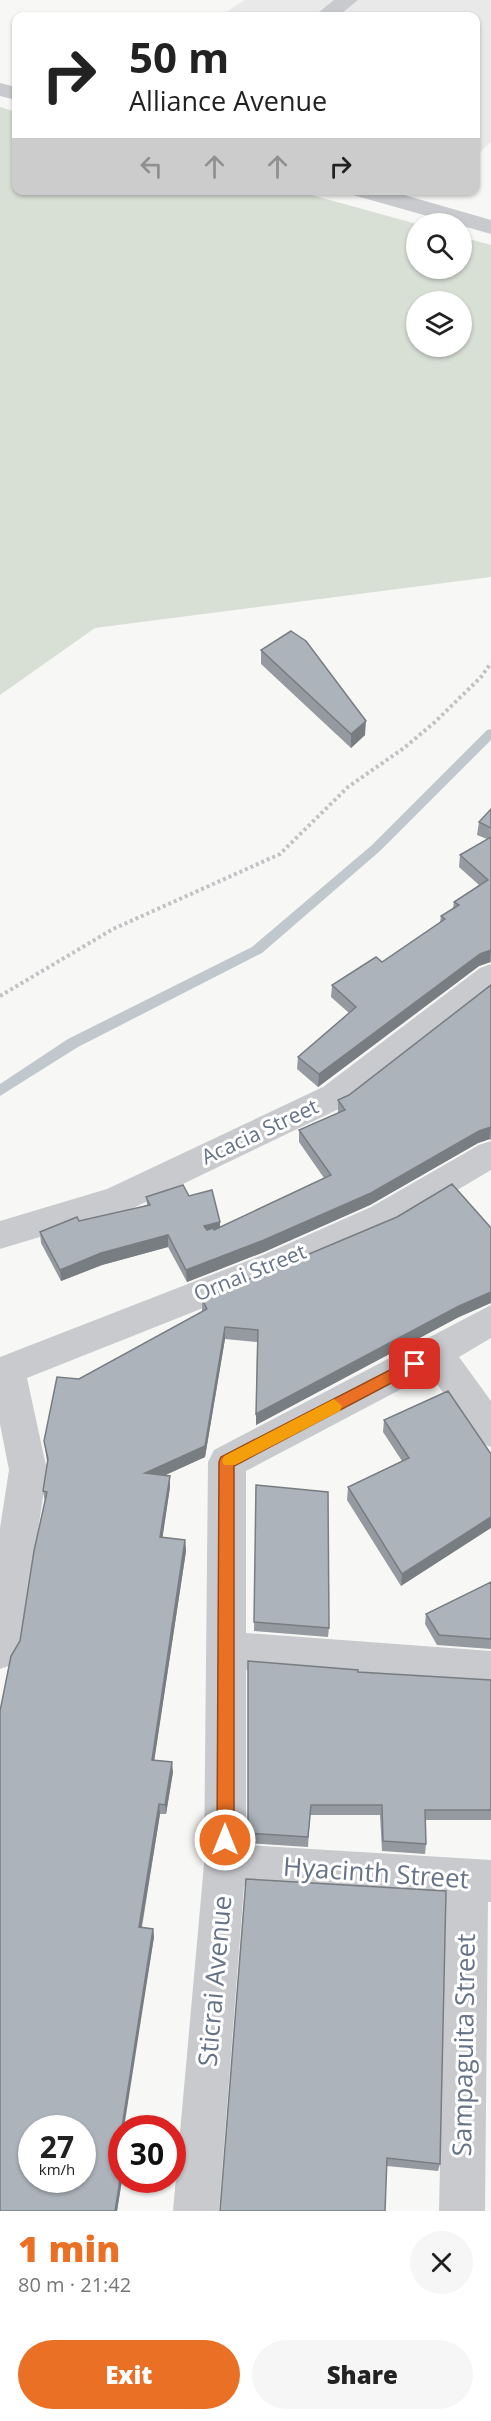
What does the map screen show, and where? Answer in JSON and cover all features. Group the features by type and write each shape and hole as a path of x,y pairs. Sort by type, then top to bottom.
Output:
{"street":[{"path":"332,12 348,0"},
{"path":"378,195 491,227"},
{"name":"Acacia Street","path":"0,1235 117,1200 335,1096 491,976"},
{"name":"Ornai Street","path":"3,1371 277,1264 383,1217 491,1154"},
{"path":"491,1320 436,1353 491,1431"},
{"name":"Sticrai Avenue","path":"196,2211 225,1863 227,1462 436,1353"},
{"path":"0,1651 28,1470 3,1371"},
{"path":"227,1650 491,1670"},
{"name":"Hyacinth Street","path":"225,1863 479,1880"},
{"name":"Sampaguita Street","path":"462,2211 479,1880"}],"path":[{"path":"0,996 113,928 280,854 304,833 320,812 348,787 404,748 435,722 481,677 491,663"}],"shaded area":[{"path":"245,0 491,0 491,142 480,152 480,12 226,12"},
{"path":"0,107 12,111 12,195 312,195 406,221 406,279 472,279 472,240 491,245 491,577 95,628 0,695"}],"building":[{"path":"291,631 306,641 366,721 351,734 261,650"},
{"path":"491,809 491,828 479,822"},
{"path":"491,837 491,950 480,954 319,1074 298,1057 356,1007 332,985 376,957 382,962 445,919 441,916 459,905 454,902 488,880 460,855"},
{"path":"491,985 491,1127 479,1131 371,1193 264,1240 186,1270 168,1235 101,1253 60,1270 40,1232 77,1217 79,1221 150,1205 146,1197 183,1185 189,1196 212,1190 220,1222 204,1226 207,1230 213,1228 214,1230 331,1175 299,1130 345,1110 338,1100 349,1095"},
{"path":"452,1184 491,1228 491,1292 459,1306 256,1414 258,1330 225,1327 205,1446 145,1473 170,1476 160,1537 185,1540 152,1760 172,1762 165,1805 159,1804 139,1927 153,1929 124,2115 108,2115 108,2193 118,2193 115,2211 0,2211 0,1711 11,1656 20,1641 34,1551 47,1492 43,1491 48,1459 44,1441 57,1377 79,1379 207,1309 202,1299 397,1217"},
{"path":"448,1391 491,1454 491,1517 402,1574 348,1487 409,1458 384,1420"},
{"path":"256,1485 328,1492 329,1628 254,1622"},
{"path":"491,1582 491,1639 439,1635 426,1614"},
{"path":"248,1661 358,1670 358,1672 491,1680 491,1810 425,1810 426,1844 383,1841 382,1805 311,1805 308,1837 248,1833"},
{"path":"246,1879 446,1891 440,2164 387,2158 385,2211 220,2211"}],"waterway":[{"path":"0,1091 73,1043 257,950 376,848 491,733"}],"slow traffic":[{"path":"230,1461 334,1406"}],"route":[{"path":"225,1840 227,1462 415,1364"}]}
